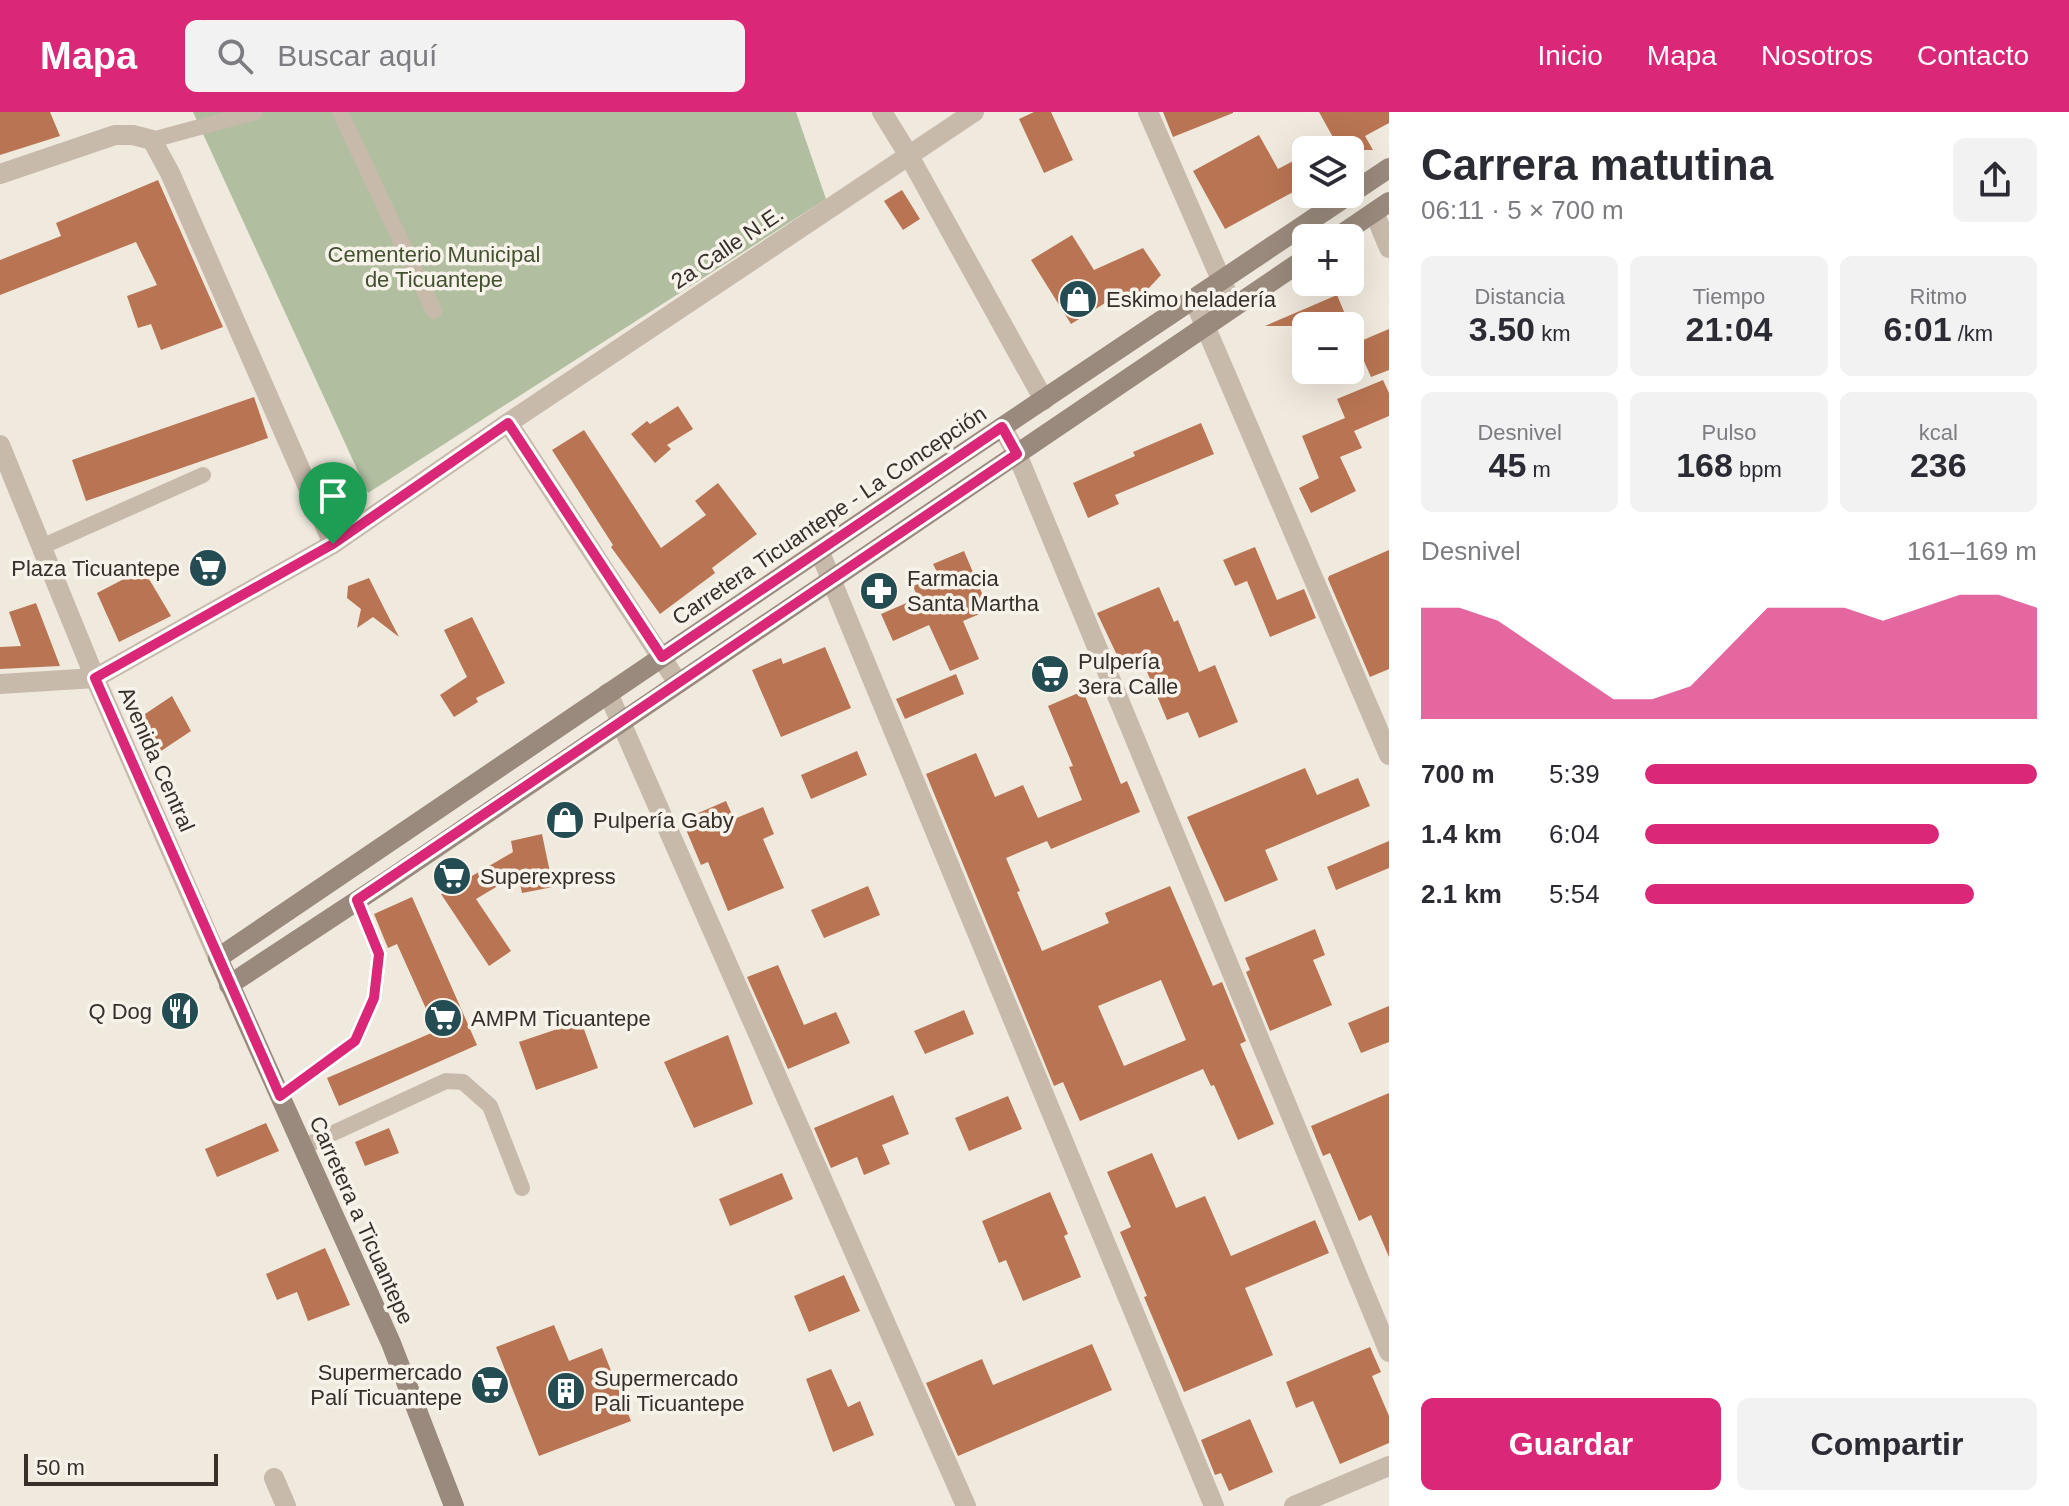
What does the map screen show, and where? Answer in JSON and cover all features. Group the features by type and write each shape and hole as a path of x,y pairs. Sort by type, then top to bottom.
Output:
{"main road":[{"name":"Carretera Ticuantepe - La Concepción","path":"218,958 1389,168"},
{"path":"1357,224 1382,207"},
{"path":"229,985 1292,267"},
{"name":"Carretera a Ticuantepe","path":"218,958 391,1343 454,1506"}],"street":[{"path":"882,112 1044,400"},
{"name":"2a Calle N.E.","path":"95,678 333,544 508,423 974,112"},
{"path":"1148,112 1233,307"},
{"path":"0,174 115,135 133,135 152,140 170,173 333,544"},
{"path":"1382,207 1389,248"},
{"path":"1194,300 1389,755"},
{"path":"508,423 678,683"},
{"path":"1002,427 1017,454 1389,1352"},
{"name":"Avenida Central","path":"0,445 95,678 218,958"},
{"path":"819,550 1214,1506"},
{"path":"0,684 95,678"},
{"path":"608,693 966,1506"},
{"path":"1294,1506 1389,1466"},
{"path":"274,1478 286,1506"}],"lane":[{"path":"152,140 255,112"},
{"path":"340,112 434,311"},
{"path":"41,547 203,475"},
{"path":"280,1096 355,1041 374,998 379,954 357,900"},
{"path":"303,1147 446,1081 463,1082 490,1106 522,1188"}],"green space":[{"name":"Cementerio Municipal de Ticuantepe","path":"193,112 796,112 826,199 368,493"}],"building":[{"path":"0,112 50,112 60,136 0,155"},
{"path":"1034,112 1051,112 1073,160 1044,173 1019,119"},
{"path":"1163,112 1233,112 1233,113 1173,137"},
{"path":"1319,112 1389,112 1389,123 1365,136 1373,150 1364,150 1364,136 1332,136"},
{"path":"1259,135 1278,169 1292,162 1292,193 1225,229 1193,171"},
{"path":"158,180 223,327 161,350 151,324 138,328 127,296 157,285 136,242 0,295 0,260 61,236 56,223"},
{"path":"902,190 920,219 903,230 884,201"},
{"path":"1072,235 1094,270 1143,248 1161,275 1135,303 1122,310 1115,297 1071,324 1031,260"},
{"path":"1337,296 1344,312 1298,312"},
{"path":"1292,314 1292,326 1265,326"},
{"path":"1389,329 1389,370 1371,377 1364,361 1364,340"},
{"path":"1383,380 1389,393 1389,416 1354,431 1362,448 1340,457 1356,491 1311,513 1299,488 1319,478 1302,436 1345,418 1337,399"},
{"path":"254,397 268,438 86,501 72,460"},
{"path":"678,406 693,429 667,445 671,449 655,463 631,434 647,421 650,424"},
{"path":"1201,423 1214,454 1115,495 1119,504 1088,518 1073,483 1135,456 1133,452"},
{"path":"584,430 661,548 706,515 695,501 718,483 757,534 712,568 715,573 660,614 611,547 613,545 552,450"},
{"path":"1255,547 1277,600 1304,589 1316,618 1270,637 1247,581 1235,586 1223,560"},
{"path":"1389,550 1389,669 1370,677 1328,579"},
{"path":"964,551 989,610 963,621 979,659 950,671 929,625 893,641 881,614 918,598 913,586 939,576 933,564"},
{"path":"143,569 171,616 119,642 97,593"},
{"path":"369,578 399,637 373,617 357,628 361,609 347,598 348,586"},
{"path":"1159,587 1174,622 1178,620 1199,672 1215,665 1238,722 1199,738 1188,712 1167,720 1143,662 1124,670 1097,613"},
{"path":"36,603 60,666 0,669 0,647 21,646 9,612"},
{"path":"472,617 505,683 476,698 478,702 454,717 440,695 467,677 444,630"},
{"path":"825,647 851,708 781,737 752,670 781,658 783,664"},
{"path":"956,674 964,694 905,719 896,699"},
{"path":"1083,691 1121,784 1127,781 1140,812 1051,849 1047,841 1006,858 1042,951 1109,923 1105,913 1170,886 1213,986 1222,982 1246,1041 1240,1044 1274,1124 1238,1140 1214,1085 1211,1086 1203,1069 1080,1121 1063,1082 1054,1086 926,774 976,753 995,797 1023,785 1038,818 1082,800 1069,767 1073,766 1048,706","holes":["1161,980 1186,1040 1124,1066 1098,1006"]},
{"path":"172,696 191,731 158,753 142,716"},
{"path":"857,751 867,775 811,799 801,775"},
{"path":"1305,768 1317,795 1358,778 1370,806 1265,850 1278,880 1225,902 1187,817"},
{"path":"726,801 734,819 763,807 774,834 763,839 784,888 728,911 708,862 701,865 682,820"},
{"path":"542,834 553,887 522,893 518,874 476,899 511,951 489,966 441,894 513,852 511,841"},
{"path":"1389,841 1389,868 1336,890 1327,867"},
{"path":"868,886 880,915 824,938 811,910"},
{"path":"412,897 477,1045 339,1106 327,1078 436,1031 397,944 388,948 374,914"},
{"path":"1315,929 1325,955 1313,960 1332,1005 1270,1031 1246,972 1250,970 1245,958"},
{"path":"778,965 804,1025 836,1012 850,1043 788,1069 747,977"},
{"path":"1389,1006 1389,1042 1361,1053 1348,1023"},
{"path":"964,1010 974,1034 925,1054 914,1031"},
{"path":"581,1021 598,1068 536,1090 519,1042"},
{"path":"728,1035 753,1104 694,1128 664,1062"},
{"path":"1389,1093 1389,1257 1371,1215 1359,1221 1330,1153 1323,1156 1311,1126"},
{"path":"893,1095 909,1134 882,1145 890,1164 864,1175 857,1157 831,1168 814,1128"},
{"path":"1008,1096 1022,1129 969,1151 955,1118"},
{"path":"266,1123 279,1151 217,1177 205,1149"},
{"path":"389,1128 399,1153 365,1166 355,1142"},
{"path":"1152,1153 1176,1208 1205,1196 1231,1256 1315,1220 1329,1253 1245,1288 1273,1355 1184,1392 1120,1232 1131,1227 1107,1172"},
{"path":"782,1173 793,1199 730,1226 719,1199"},
{"path":"1050,1192 1068,1234 1064,1236 1081,1277 1023,1301 1006,1260 999,1263 982,1221"},
{"path":"325,1248 350,1305 308,1321 297,1292 277,1300 266,1274"},
{"path":"844,1275 860,1311 809,1332 794,1296"},
{"name":"Supermercado Pali Ticuantepe","path":"554,1325 569,1361 602,1348 631,1421 539,1456 496,1347"},
{"path":"1092,1344 1112,1390 958,1456 926,1383 982,1359 993,1385"},
{"path":"1370,1347 1381,1372 1372,1376 1389,1416 1389,1443 1340,1464 1313,1401 1296,1408 1286,1382"},
{"path":"831,1369 848,1407 860,1401 874,1435 833,1452 806,1379"},
{"path":"1250,1419 1273,1472 1229,1491 1221,1473 1215,1475 1201,1440"}],"place":[{"name":"Eskimo heladería","path":"1078,299"},
{"name":"Plaza Ticuantepe","path":"208,568"},
{"name":"Farmacia Santa Martha","path":"879,591"},
{"name":"Pulpería 3era Calle","path":"1050,674"},
{"name":"Pulpería Gaby","path":"565,820"},
{"name":"Superexpress","path":"452,876"},
{"name":"Q Dog","path":"180,1011"},
{"name":"AMPM Ticuantepe","path":"443,1018"},
{"name":"Supermercado Palí Ticuantepe","path":"490,1385"},
{"name":"Supermercado Pali Ticuantepe","path":"566,1391"}],"route":[{"path":"508,423 662,657 1002,427 1017,454 357,900 379,954 374,998 355,1041 280,1096 95,678 333,544 508,423"}]}
